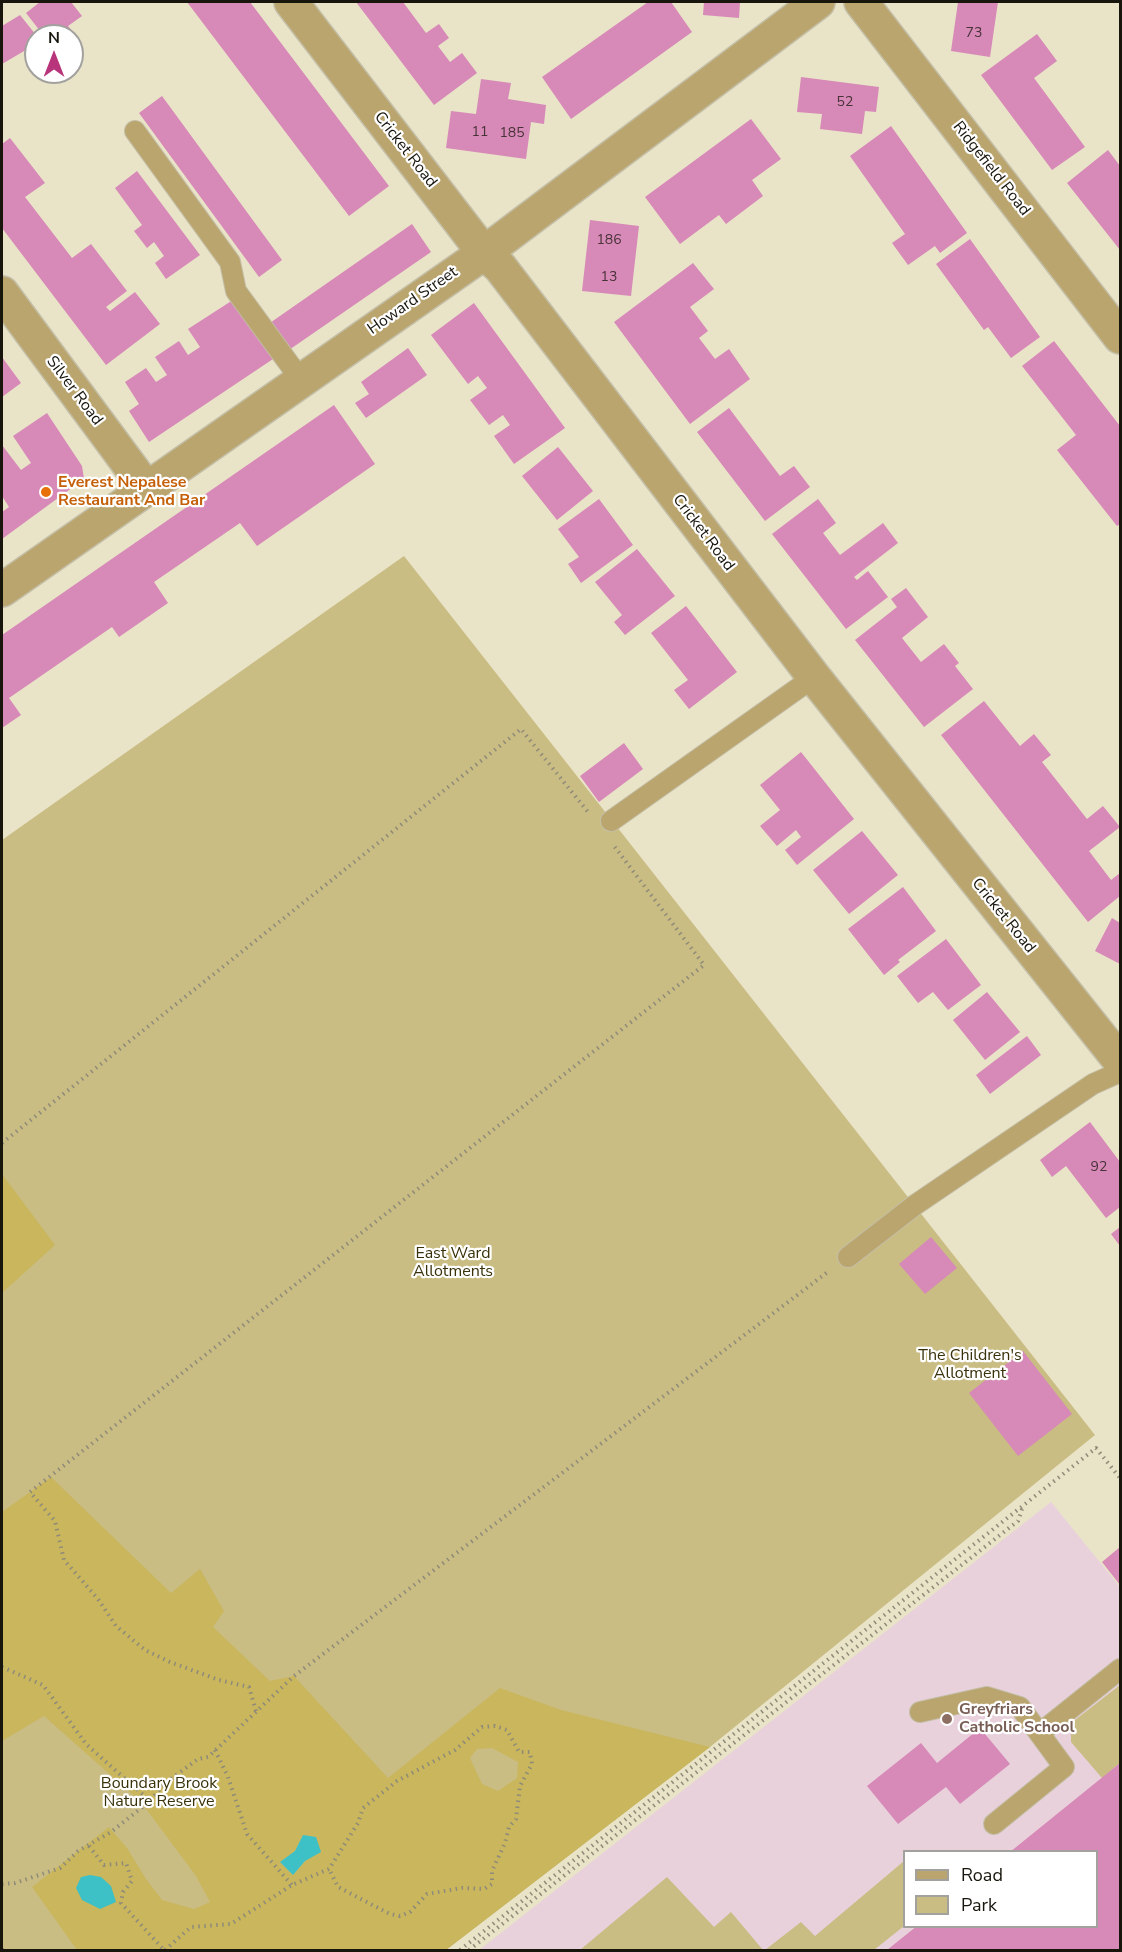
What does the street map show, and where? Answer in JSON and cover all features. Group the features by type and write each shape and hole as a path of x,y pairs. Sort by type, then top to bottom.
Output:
{"street":[{"name":"Cricket Road","path":"291,2 484,252 500,267 814,677 1120,1061"},
{"name":"Howard Street","path":"2,590 484,252 818,2"},
{"name":"Ridgefield Road","path":"861,2 1120,337"},
{"name":"Silver Road","path":"2,293 147,489"}],"lane":[{"path":"135,131 230,261 236,291 301,380"},
{"path":"606,825 814,677"},
{"path":"848,1257 915,1205 1093,1084 1120,1072"},
{"path":"1040,1733 1120,1669"},
{"path":"920,1712 987,1697 1020,1707 1064,1767 994,1824"}],"path":[{"path":"2,1143 521,729 606,825 704,965 30,1492 55,1521 64,1560 98,1599 116,1626 145,1650 170,1662 219,1680 249,1687 255,1711"},
{"path":"2,1884 15,1883 60,1868 78,1851 150,1801 164,1784 215,1750 294,1676 848,1257"},
{"path":"460,1950 1096,1448 1120,1478"},
{"path":"469,1950 1018,1521 1022,1508"},
{"path":"2,1667 43,1685 86,1744 150,1801"},
{"path":"89,1845 104,1865 126,1863 132,1881 123,1892 121,1903 164,1950 191,1927 231,1924 292,1885 330,1869 358,1823 363,1808 397,1781 455,1750 482,1727 495,1726 507,1730 519,1752 530,1752 532,1764 520,1786 516,1818 509,1827 505,1843 492,1871 492,1884 484,1890 462,1888 427,1894 410,1912 400,1916 390,1914 338,1887 330,1869"},
{"path":"215,1750 228,1777 247,1834 292,1885"}],"shaded area":[{"name":"Greyfriars Catholic School","path":"1051,1502 1120,1587 1120,1950 479,1950"}],"green space":[{"name":"East Ward Allotments","path":"404,556 1095,1435 710,1747 446,1950 2,1950 2,840"},
{"path":"2,1174 55,1245 2,1293"},
{"name":"Boundary Brook Nature Reserve","path":"51,1477 171,1593 200,1569 224,1611 213,1627 270,1681 294,1676 388,1778 500,1688 561,1710 710,1747 446,1950 77,1950 32,1887 109,1827 127,1848 162,1900 194,1909 210,1902 196,1876 141,1802 44,1716 2,1741 2,1512","holes":["492,1748 518,1762 517,1778 498,1791 482,1784 470,1758 477,1749","303,1835 316,1837 305,1861 293,1875 280,1862 295,1851"]},
{"path":"1120,1685 1120,1763 1102,1778 1071,1742 1071,1732 1075,1720"},
{"path":"903,1862 903,1927 874,1950 765,1950 801,1922 815,1936"},
{"path":"667,1877 714,1927 731,1912 763,1950 580,1950"}],"water":[{"path":"303,1835 316,1837 321,1852 305,1861 293,1875 280,1862 295,1851"},
{"path":"90,1875 101,1877 111,1886 116,1902 100,1909 82,1900 76,1888 81,1877"}],"building":[{"path":"40,2 71,2 82,16 71,24 35,24 26,13"},
{"path":"187,2 250,2 389,186 349,216"},
{"path":"356,2 403,2 426,33 439,24 449,38 438,46 450,62 462,53 477,73 434,105"},
{"path":"648,2 671,2 692,32 571,119 542,77"},
{"path":"704,2 740,2 739,18 703,15"},
{"path":"958,2 998,2 990,57 951,51"},
{"path":"20,15 27,24 24,24 24,51 2,64 2,26"},
{"path":"1037,34 1057,61 1034,78 1085,147 1052,170 981,75"},
{"path":"801,77 879,87 876,112 865,111 862,134 820,129 822,114 797,112"},
{"path":"481,79 511,83 508,99 546,105 544,124 531,122 526,159 446,148 451,111 476,114"},
{"path":"162,96 282,260 259,277 139,113"},
{"path":"751,119 781,159 752,180 763,196 726,224 719,215 680,244 645,197"},
{"path":"891,126 967,233 940,253 935,246 908,265 892,243 905,234 850,156"},
{"path":"10,138 45,183 25,197 72,258 91,244 127,291 106,307 110,311 135,292 160,324 106,365 2,228 2,144"},
{"path":"1108,150 1120,166 1120,250 1067,183"},
{"path":"137,171 200,255 166,279 155,263 164,256 154,242 147,248 134,231 142,225 115,188"},
{"path":"590,220 639,226 631,296 582,291"},
{"path":"412,224 431,252 286,352 267,325"},
{"path":"970,239 1040,337 1011,358 988,327 984,330 936,264"},
{"path":"693,263 714,289 690,307 708,331 699,338 715,359 729,349 750,379 690,424 614,322"},
{"path":"236,298 276,357 149,442 129,411 139,404 125,382 146,368 156,382 167,375 155,357 179,341 188,355 200,347 188,329"},
{"path":"474,303 565,428 514,464 494,436 510,425 503,415 489,425 470,400 487,388 478,376 468,384 431,335"},
{"path":"1054,341 1120,426 1120,524 1117,526 1057,450 1076,435 1022,366"},
{"path":"408,348 427,375 366,418 355,403 369,394 361,382"},
{"path":"2,357 21,383 2,397"},
{"path":"334,405 375,464 257,546 240,523 154,582 168,603 119,637 112,627 9,698 21,715 2,728 2,635"},
{"path":"729,408 780,476 794,466 810,487 765,521 697,432"},
{"path":"47,413 82,466 84,479 2,539 2,512 9,507 2,496 2,445 21,470 31,463 13,436"},
{"path":"558,447 593,491 557,520 522,476"},
{"path":"599,499 633,545 581,583 568,564 579,557 558,529"},
{"path":"818,499 836,523 823,533 840,555 883,523 898,543 854,577 857,580 868,571 888,597 846,629 772,534"},
{"path":"637,549 675,596 625,635 614,622 622,615 595,582"},
{"path":"906,588 928,617 902,638 921,662 944,644 959,663 955,666 973,689 924,727 855,640 897,607 891,599"},
{"path":"686,606 737,672 689,709 674,690 688,680 651,633"},
{"path":"984,701 1020,746 1034,734 1051,755 1042,762 1087,819 1103,806 1120,827 1089,851 1111,880 1120,873 1120,896 1088,922 941,735"},
{"path":"624,743 643,769 599,802 580,776"},
{"path":"801,752 854,819 797,865 785,850 801,837 796,830 777,846 760,826 780,810 760,785"},
{"path":"862,831 898,875 849,914 813,870"},
{"path":"903,887 936,931 898,960 900,962 884,975 848,929"},
{"path":"1112,918 1120,923 1120,964 1095,951"},
{"path":"946,939 981,985 948,1010 933,992 918,1003 897,976"},
{"path":"987,992 1020,1032 985,1060 953,1020"},
{"path":"1027,1036 1041,1055 990,1094 976,1075"},
{"path":"1090,1122 1120,1162 1120,1207 1106,1218 1066,1166 1052,1177 1040,1160"},
{"path":"1120,1227 1120,1246 1111,1234"},
{"path":"931,1237 957,1268 925,1294 899,1264"},
{"path":"1023,1351 1072,1414 1018,1456 969,1393"},
{"path":"1120,1547 1120,1585 1102,1562"},
{"path":"980,1728 1010,1764 960,1804 946,1787 898,1824 867,1786 921,1743 937,1763"},
{"path":"1120,1763 1120,1950 887,1950 914,1928 1098,1928 1098,1850 1012,1850"}],"place":[{"name":"Everest Nepalese Restaurant And Bar","path":"46,492"},
{"name":"Greyfriars Catholic School","path":"947,1719"}],"park label":[{"name":"The Children's Allotment","path":"970,1365"}]}
